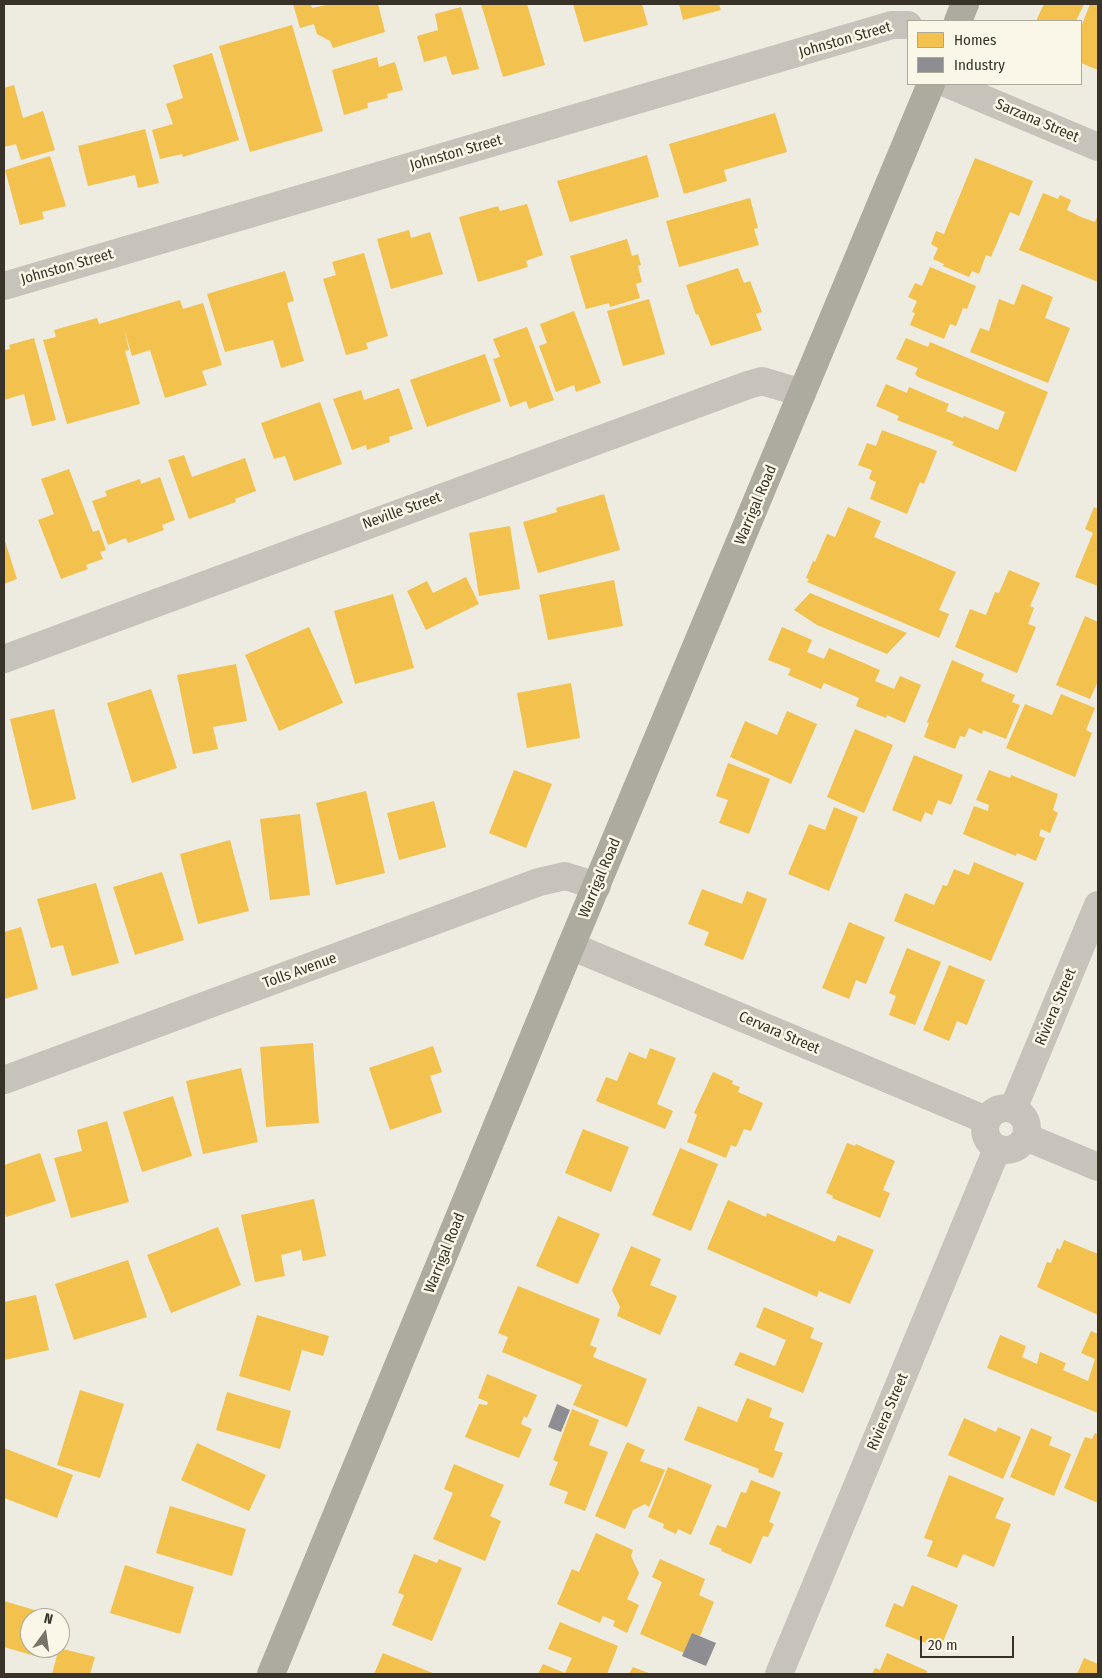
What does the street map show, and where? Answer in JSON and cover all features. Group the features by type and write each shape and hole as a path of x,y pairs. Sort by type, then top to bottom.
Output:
{"highway":[{"name":"Warrigal Road","path":"271,1674 572,946 932,85"}],"street":[{"name":"Johnston Street","path":"4,286 892,25 907,25"},
{"name":"Sarzana Street","path":"950,85 1098,147"},
{"name":"Neville Street","path":"4,659 748,384 762,381 802,393"},
{"name":"Tolls Avenue","path":"4,1080 539,882 565,876 597,886"},
{"name":"Riviera Street","path":"1013,1110 1098,905"},
{"name":"Cervara Street","path":"572,946 986,1120"},
{"path":"997,1110 1013,1110 1024,1118 1027,1130 1023,1143 1011,1150 997,1150 986,1137 986,1120 997,1110"},
{"path":"1026,1137 1098,1167"},
{"name":"Riviera Street","path":"779,1674 997,1150"}],"building: Homes":[{"path":"293,4 311,4 312,8 331,4 378,4 385,32 333,48 330,41 317,34 314,24 300,28"},
{"path":"481,4 527,4 545,65 503,77"},
{"path":"573,4 642,4 648,25 584,42"},
{"path":"679,4 719,4 721,10 683,20"},
{"path":"1044,4 1084,4 1076,20 1036,20"},
{"path":"1090,4 1098,4 1098,70 1082,63 1082,24"},
{"path":"461,7 479,69 452,75 446,56 424,62 417,36 438,30 435,14"},
{"path":"292,25 323,131 250,152 219,46"},
{"path":"212,53 239,140 183,157 182,154 160,159 152,130 173,124 166,104 183,98 173,65"},
{"path":"377,57 379,67 395,62 403,90 387,94 388,98 367,103 368,108 344,115 332,70"},
{"path":"14,85 23,118 43,111 55,150 21,160 16,144 4,147 4,88"},
{"path":"775,113 787,152 724,170 727,181 684,194 669,144"},
{"path":"145,129 159,183 138,188 135,175 88,186 78,146"},
{"path":"647,155 659,197 570,222 557,181"},
{"path":"50,156 66,206 42,212 44,219 20,225 5,170"},
{"path":"975,158 1033,181 1019,216 1010,212 991,257 986,255 979,274 972,271 969,277 943,266 944,264 933,259 938,248 931,244 936,231 944,234"},
{"path":"1043,193 1058,199 1060,195 1071,200 1067,210 1081,217 1095,222 1098,215 1098,282 1019,250"},
{"path":"750,198 758,228 754,229 759,245 679,267 666,221"},
{"path":"527,204 543,255 526,261 528,267 478,282 459,217 498,206 500,211"},
{"path":"409,230 411,238 430,232 443,274 391,289 377,239"},
{"path":"627,239 632,256 638,254 641,265 638,266 642,282 636,284 640,298 610,307 609,303 586,309 570,256"},
{"path":"364,253 388,336 366,343 368,349 346,355 323,279 336,275 332,262"},
{"path":"930,267 976,286 967,309 963,308 956,326 950,324 944,339 910,325 915,313 912,312 917,301 908,297 915,283 922,286"},
{"path":"738,268 744,283 750,281 762,312 756,314 762,330 711,346 698,314 696,315 686,285"},
{"path":"285,271 294,301 287,303 304,361 281,368 273,340 225,352 207,294"},
{"path":"1022,284 1053,297 1045,318 1070,328 1048,383 970,352 980,328 989,331 999,299 1014,305"},
{"path":"649,299 665,354 623,366 607,311"},
{"path":"180,300 183,309 203,303 222,365 202,371 207,385 165,398 150,350 132,356 124,329 129,350 125,351 140,404 67,424 43,340 56,337 54,330 97,318 99,324"},
{"path":"574,311 601,383 576,392 574,385 556,392 539,346 547,343 540,324"},
{"path":"527,327 554,400 529,409 526,401 510,407 493,359 500,357 493,339"},
{"path":"34,338 56,420 32,426 24,394 4,400 4,350 10,349 9,345"},
{"path":"906,338 928,347 930,342 1048,392 1016,472 952,445 954,442 897,420 899,416 876,406 886,384 907,393 909,387 949,404 946,411 998,430 1005,412 918,377 915,374 918,368 896,359"},
{"path":"485,354 501,401 427,427 410,380"},
{"path":"399,388 413,429 389,437 390,442 367,450 366,445 352,450 333,399 361,390 364,400"},
{"path":"320,402 342,464 294,481 285,456 274,459 261,423"},
{"path":"882,430 937,451 924,484 920,482 907,514 870,499 876,482 869,479 872,470 858,465 867,443 876,446"},
{"path":"184,455 192,477 245,458 256,491 235,499 236,502 189,519 168,460"},
{"path":"69,469 93,532 99,530 106,550 100,552 103,559 86,565 88,569 61,579 38,520 54,514 41,479"},
{"path":"160,477 175,520 162,525 164,530 128,543 126,538 108,545 92,501 107,496 105,491 140,479 141,484"},
{"path":"604,494 620,550 538,573 523,522 557,512 556,508"},
{"path":"848,507 881,521 874,537 956,572 939,610 949,614 939,638 807,582 809,579 806,578 813,561 815,562 827,534 835,537"},
{"path":"1094,507 1098,509 1098,586 1075,577 1093,533 1085,529"},
{"path":"510,526 520,589 479,596 469,533"},
{"path":"4,538 17,579 4,584"},
{"path":"1009,570 1040,583 1030,606 1034,608 1028,624 1036,627 1017,673 955,647 970,609 986,615 995,592 999,593"},
{"path":"466,577 479,604 426,630 407,591 427,581 433,593"},
{"path":"614,580 623,626 548,640 539,595"},
{"path":"810,593 907,633 887,654 817,625 794,610"},
{"path":"393,594 414,668 355,684 334,611"},
{"path":"1085,616 1098,622 1098,681 1090,699 1056,685"},
{"path":"309,627 343,703 279,731 245,655"},
{"path":"782,627 812,640 807,652 824,659 829,648 880,670 875,681 894,689 900,676 921,685 905,723 887,715 886,718 856,706 859,698 824,683 821,689 788,675 791,669 768,660"},
{"path":"952,660 984,674 981,681 1015,695 1012,702 1020,705 1006,739 983,730 982,734 969,728 965,737 960,736 955,749 924,737 929,723 927,722"},
{"path":"236,664 247,721 213,727 218,749 193,754 177,675"},
{"path":"571,683 580,738 527,748 517,693"},
{"path":"151,689 177,768 132,783 107,703"},
{"path":"1061,694 1095,708 1086,730 1092,733 1075,777 1006,748 1025,704 1052,715"},
{"path":"54,709 76,799 32,810 10,719"},
{"path":"787,711 817,724 791,784 730,757 745,721 777,735"},
{"path":"855,729 893,745 864,813 827,797"},
{"path":"914,755 963,775 951,805 938,800 932,815 925,812 921,822 892,810"},
{"path":"728,763 770,779 749,834 719,823 728,800 716,796"},
{"path":"514,770 552,784 526,848 489,833"},
{"path":"989,770 1010,778 1011,775 1058,794 1053,810 1058,813 1050,833 1041,829 1039,836 1045,838 1036,861 1017,853 1016,856 963,834 974,806 988,811 989,805 976,800"},
{"path":"366,791 385,873 336,885 316,803"},
{"path":"434,801 446,847 399,860 387,813"},
{"path":"834,807 858,817 829,891 788,874 809,824 825,830"},
{"path":"300,814 310,895 270,900 260,819"},
{"path":"230,840 249,911 198,924 180,854"},
{"path":"974,862 1024,883 991,961 894,921 905,893 934,905 943,885 947,886 954,869 969,875"},
{"path":"162,872 184,940 135,955 113,887"},
{"path":"96,883 119,963 72,976 63,945 51,948 37,899"},
{"path":"702,889 742,904 747,891 767,899 743,960 704,945 709,932 688,924"},
{"path":"849,922 885,937 866,984 856,980 849,999 822,988"},
{"path":"21,927 38,989 4,999 4,932"},
{"path":"907,948 941,962 915,1025 889,1015 896,996 889,993"},
{"path":"949,965 985,980 967,1025 957,1021 949,1041 923,1030"},
{"path":"313,1043 319,1123 266,1127 260,1047"},
{"path":"433,1046 442,1072 430,1076 442,1112 390,1130 369,1068"},
{"path":"650,1048 676,1058 657,1104 673,1111 665,1129 596,1101 606,1077 617,1081 629,1052 646,1059"},
{"path":"241,1068 258,1142 203,1154 186,1081"},
{"path":"713,1072 733,1081 732,1084 740,1087 738,1092 763,1103 751,1131 744,1129 736,1147 731,1145 726,1158 687,1142 697,1115 694,1113"},
{"path":"173,1096 192,1156 142,1172 123,1112"},
{"path":"107,1121 129,1202 71,1218 54,1158 82,1151 77,1130"},
{"path":"583,1129 629,1147 611,1192 565,1173"},
{"path":"847,1143 855,1146 856,1144 895,1161 883,1190 890,1193 880,1218 832,1198 833,1196 826,1193"},
{"path":"680,1148 718,1164 691,1231 652,1215"},
{"path":"40,1153 56,1201 6,1217 4,1210 4,1165"},
{"path":"314,1199 326,1256 303,1261 301,1250 281,1255 285,1276 255,1282 241,1215"},
{"path":"728,1200 766,1217 767,1213 835,1242 838,1235 874,1250 850,1304 819,1291 817,1297 707,1249"},
{"path":"558,1216 600,1234 578,1284 536,1266"},
{"path":"218,1227 241,1285 171,1313 147,1255"},
{"path":"1064,1240 1098,1254 1098,1315 1037,1287 1047,1262 1051,1263 1057,1248 1060,1250"},
{"path":"631,1246 661,1259 650,1285 677,1296 660,1335 617,1316 620,1307 612,1290"},
{"path":"128,1260 147,1317 74,1340 55,1284"},
{"path":"518,1286 600,1319 590,1345 597,1348 593,1357 647,1379 627,1427 573,1405 582,1385 502,1352 508,1337 498,1333"},
{"path":"36,1295 49,1350 4,1360 4,1302"},
{"path":"764,1307 814,1328 810,1338 823,1343 803,1393 734,1365 740,1352 775,1366 786,1340 756,1327"},
{"path":"257,1315 329,1336 323,1356 302,1350 290,1391 239,1376"},
{"path":"1091,1331 1098,1334 1098,1413 987,1368 1000,1335 1026,1346 1022,1357 1037,1364 1040,1352 1066,1363 1063,1370 1088,1381 1095,1359 1081,1353"},
{"path":"487,1374 537,1395 527,1418 524,1416 521,1424 532,1429 519,1458 465,1437 479,1404 487,1405 488,1402 478,1398"},
{"path":"80,1390 124,1404 100,1478 57,1465"},
{"path":"227,1392 291,1411 280,1449 216,1430"},
{"path":"747,1398 772,1408 769,1417 784,1423 774,1450 783,1453 773,1478 758,1472 759,1469 684,1440 698,1406 737,1422"},
{"path":"572,1409 599,1420 589,1445 608,1452 585,1511 564,1503 568,1492 549,1485 558,1462 553,1460"},
{"path":"964,1418 996,1432 998,1427 1021,1437 1003,1479 948,1455"},
{"path":"1031,1428 1052,1437 1049,1445 1071,1454 1054,1496 1010,1477"},
{"path":"1095,1433 1098,1435 1098,1503 1064,1488 1085,1437 1092,1439"},
{"path":"627,1442 645,1450 640,1461 665,1470 649,1507 645,1504 633,1510 625,1529 595,1516"},
{"path":"197,1443 266,1475 249,1511 181,1480"},
{"path":"4,1448 73,1475 57,1518 4,1498"},
{"path":"454,1464 504,1485 490,1516 501,1521 485,1561 433,1539 453,1493 444,1489"},
{"path":"668,1467 712,1485 691,1535 678,1529 676,1534 663,1528 664,1524 648,1517"},
{"path":"949,1475 1004,1498 995,1518 1011,1524 994,1567 963,1554 957,1568 927,1556 933,1541 924,1538"},
{"path":"751,1480 781,1492 769,1522 774,1524 768,1537 763,1536 751,1564 709,1544 717,1525 726,1528 741,1492 746,1493"},
{"path":"170,1506 246,1529 232,1576 156,1553"},
{"path":"596,1533 633,1550 631,1556 639,1573 627,1599 639,1605 627,1633 613,1626 615,1621 603,1616 600,1623 557,1604 572,1569 579,1572"},
{"path":"414,1554 437,1563 439,1559 462,1568 432,1641 392,1625 404,1595 398,1593"},
{"path":"660,1559 705,1579 699,1595 714,1602 700,1636 692,1633 684,1653 640,1634 662,1582 652,1577"},
{"path":"125,1565 194,1587 180,1634 110,1613"},
{"path":"912,1585 958,1605 940,1649 885,1626 894,1603 903,1607"},
{"path":"4,1601 28,1608 20,1608 20,1652 4,1647"},
{"path":"560,1622 618,1646 607,1674 538,1674 543,1664 565,1673 572,1658 548,1649"},
{"path":"70,1651 95,1657 90,1674 52,1674 56,1658 70,1658"},
{"path":"383,1653 435,1674 374,1674"},
{"path":"887,1653 927,1671 926,1674 872,1674 875,1668 880,1670"},
{"path":"1084,1658 1098,1664 1098,1674 1077,1674"},
{"path":"633,1667 651,1674 629,1674"}],"building: Industry":[{"path":"557,1404 570,1410 561,1432 548,1427"},
{"path":"692,1633 716,1643 706,1666 682,1656"}]}
